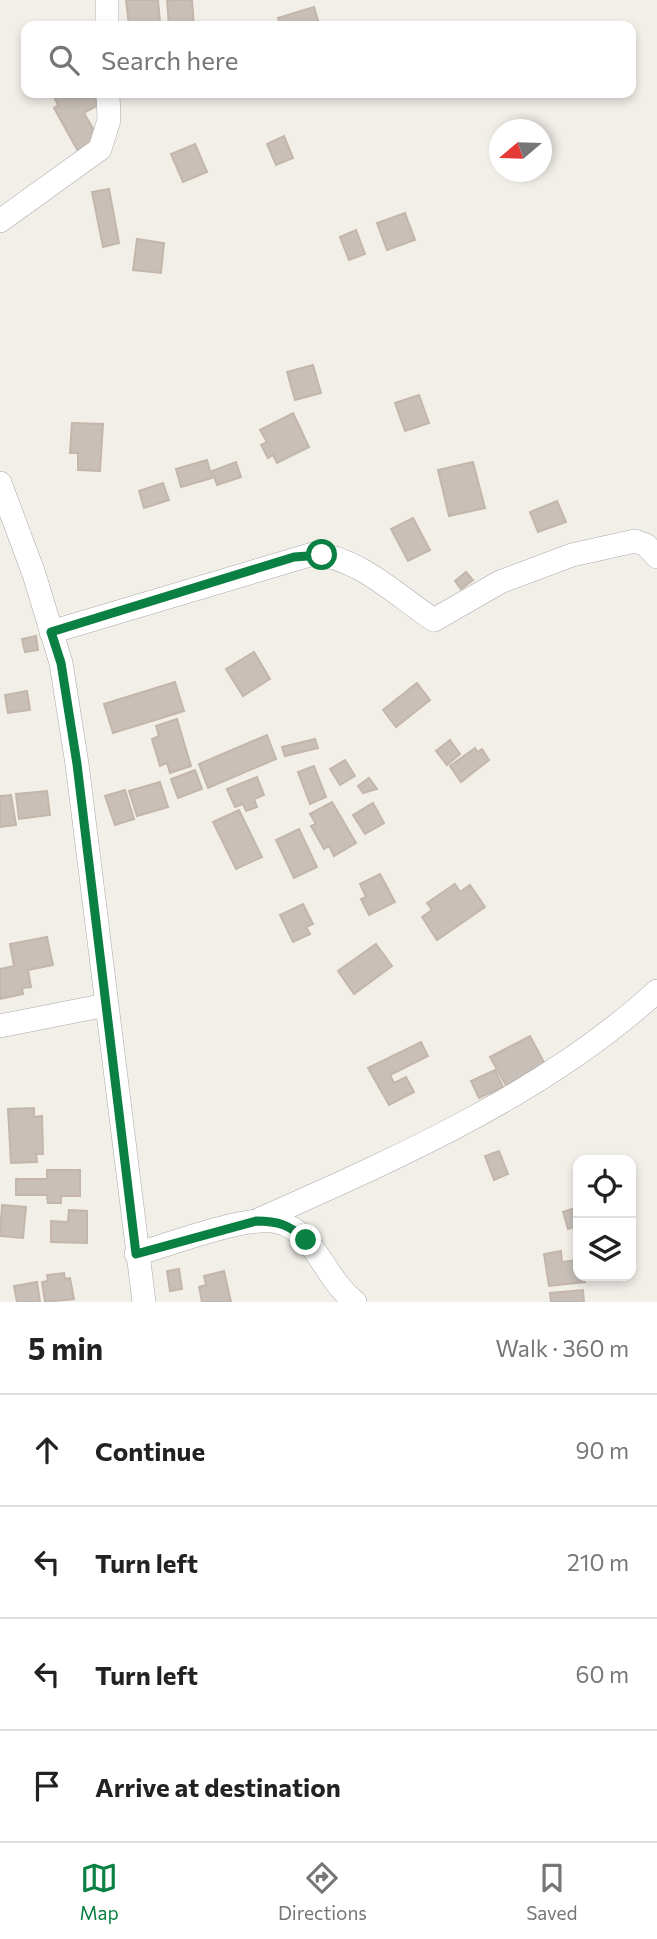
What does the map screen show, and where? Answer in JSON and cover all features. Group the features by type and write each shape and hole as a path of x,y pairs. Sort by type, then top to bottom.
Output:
{"street":[{"path":"107,0 107,21"},
{"path":"0,221 100,149 110,120 108,98"},
{"path":"0,483 34,574 61,663 77,764 144,1302"},
{"path":"51,632 313,554 333,558 368,574 434,620 500,582 572,555 635,541 646,545 657,557"},
{"path":"136,1254 256,1221 418,1146 550,1073 603,1036 657,991"},
{"path":"0,1026 106,1005"},
{"path":"256,1221 276,1221 291,1227 306,1240 333,1282 355,1302"}],"building":[{"path":"126,0 158,0 160,21 128,21"},
{"path":"167,0 192,0 194,21 169,21"},
{"path":"314,7 318,21 279,21 278,18"},
{"path":"54,98 94,98 98,105 84,113 100,141 79,153 54,108 58,105"},
{"path":"284,136 293,158 276,165 267,144"},
{"path":"195,144 207,172 183,182 171,154"},
{"path":"109,189 119,243 103,247 92,192"},
{"path":"405,213 415,240 387,250 377,223"},
{"path":"356,230 365,254 349,260 340,237"},
{"path":"137,239 164,243 161,273 133,270"},
{"path":"313,365 321,393 295,400 287,372"},
{"path":"419,395 429,423 405,431 395,403"},
{"path":"293,413 309,447 277,463 273,455 268,458 261,445 267,442 260,430"},
{"path":"72,423 103,424 100,471 78,470 78,453 70,453"},
{"path":"207,460 212,478 181,487 176,469"},
{"path":"236,462 241,477 217,485 212,471"},
{"path":"473,462 485,508 449,516 438,470"},
{"path":"163,483 169,500 144,508 139,491"},
{"path":"557,501 566,522 538,532 530,512"},
{"path":"413,518 430,550 408,561 391,529"},
{"path":"466,572 473,580 461,589 455,581"},
{"path":"36,636 38,650 25,652 22,639"},
{"path":"254,652 270,679 243,696 226,669"},
{"path":"175,682 184,711 113,733 104,704"},
{"path":"417,683 430,700 396,727 383,710"},
{"path":"27,691 30,710 8,713 5,695"},
{"path":"177,719 191,766 170,773 167,763 160,766 152,739 159,736 156,726"},
{"path":"267,735 276,759 208,788 199,764"},
{"path":"315,739 318,748 285,756 282,747"},
{"path":"450,740 460,754 447,765 436,751"},
{"path":"475,748 477,752 482,749 489,760 461,782 450,766"},
{"path":"345,760 355,776 340,785 330,769"},
{"path":"314,766 326,797 310,804 298,772"},
{"path":"195,770 202,789 178,798 171,779"},
{"path":"257,777 264,795 254,799 257,807 246,811 243,804 235,807 227,789"},
{"path":"369,778 377,789 363,793 358,786"},
{"path":"160,782 168,807 137,816 129,791"},
{"path":"125,790 134,819 115,825 105,796"},
{"path":"47,791 50,815 19,819 16,794"},
{"path":"11,795 16,825 0,827 0,796"},
{"path":"332,802 356,843 334,856 329,846 324,849 311,826 316,824 310,814"},
{"path":"373,803 384,823 365,834 353,815"},
{"path":"239,810 262,857 236,869 213,822"},
{"path":"299,829 317,867 294,878 276,840"},
{"path":"380,874 395,902 369,915 361,899 366,897 360,884"},
{"path":"455,884 460,892 470,885 485,907 437,940 422,917 432,910 427,903"},
{"path":"303,904 313,924 306,927 310,934 293,942 280,915"},
{"path":"47,937 53,965 28,970 31,987 22,988 23,994 0,999 0,969 14,966 10,944"},
{"path":"376,944 392,966 354,994 338,971"},
{"path":"530,1036 547,1068 508,1089 490,1057"},
{"path":"421,1042 428,1056 390,1075 394,1083 406,1077 414,1092 389,1105 368,1068"},
{"path":"495,1070 503,1087 479,1098 471,1081"},
{"path":"34,1108 34,1117 42,1116 43,1154 36,1154 37,1162 11,1163 8,1109"},
{"path":"499,1151 508,1174 494,1180 485,1156"},
{"path":"47,1170 80,1170 80,1196 61,1196 61,1203 48,1203 47,1195 16,1195 16,1179 47,1179"},
{"path":"2,1205 26,1207 23,1238 0,1236"},
{"path":"572,1209 573,1227 568,1229 563,1212"},
{"path":"69,1210 87,1211 87,1243 51,1242 51,1221 68,1222"},
{"path":"561,1251 562,1262 573,1261 573,1281 585,1282 549,1286 544,1254"},
{"path":"179,1269 182,1289 170,1291 167,1271"},
{"path":"224,1271 231,1302 202,1302 199,1287 206,1285 204,1276"},
{"path":"64,1273 65,1279 70,1278 74,1299 45,1302 42,1282 48,1281 47,1275"},
{"path":"37,1282 40,1302 17,1302 14,1286"},
{"path":"583,1290 584,1302 551,1302 550,1293"}],"route":[{"path":"306,1240 291,1227 276,1221 256,1221 136,1254 77,764 61,663 51,632 294,557 322,555"}]}
